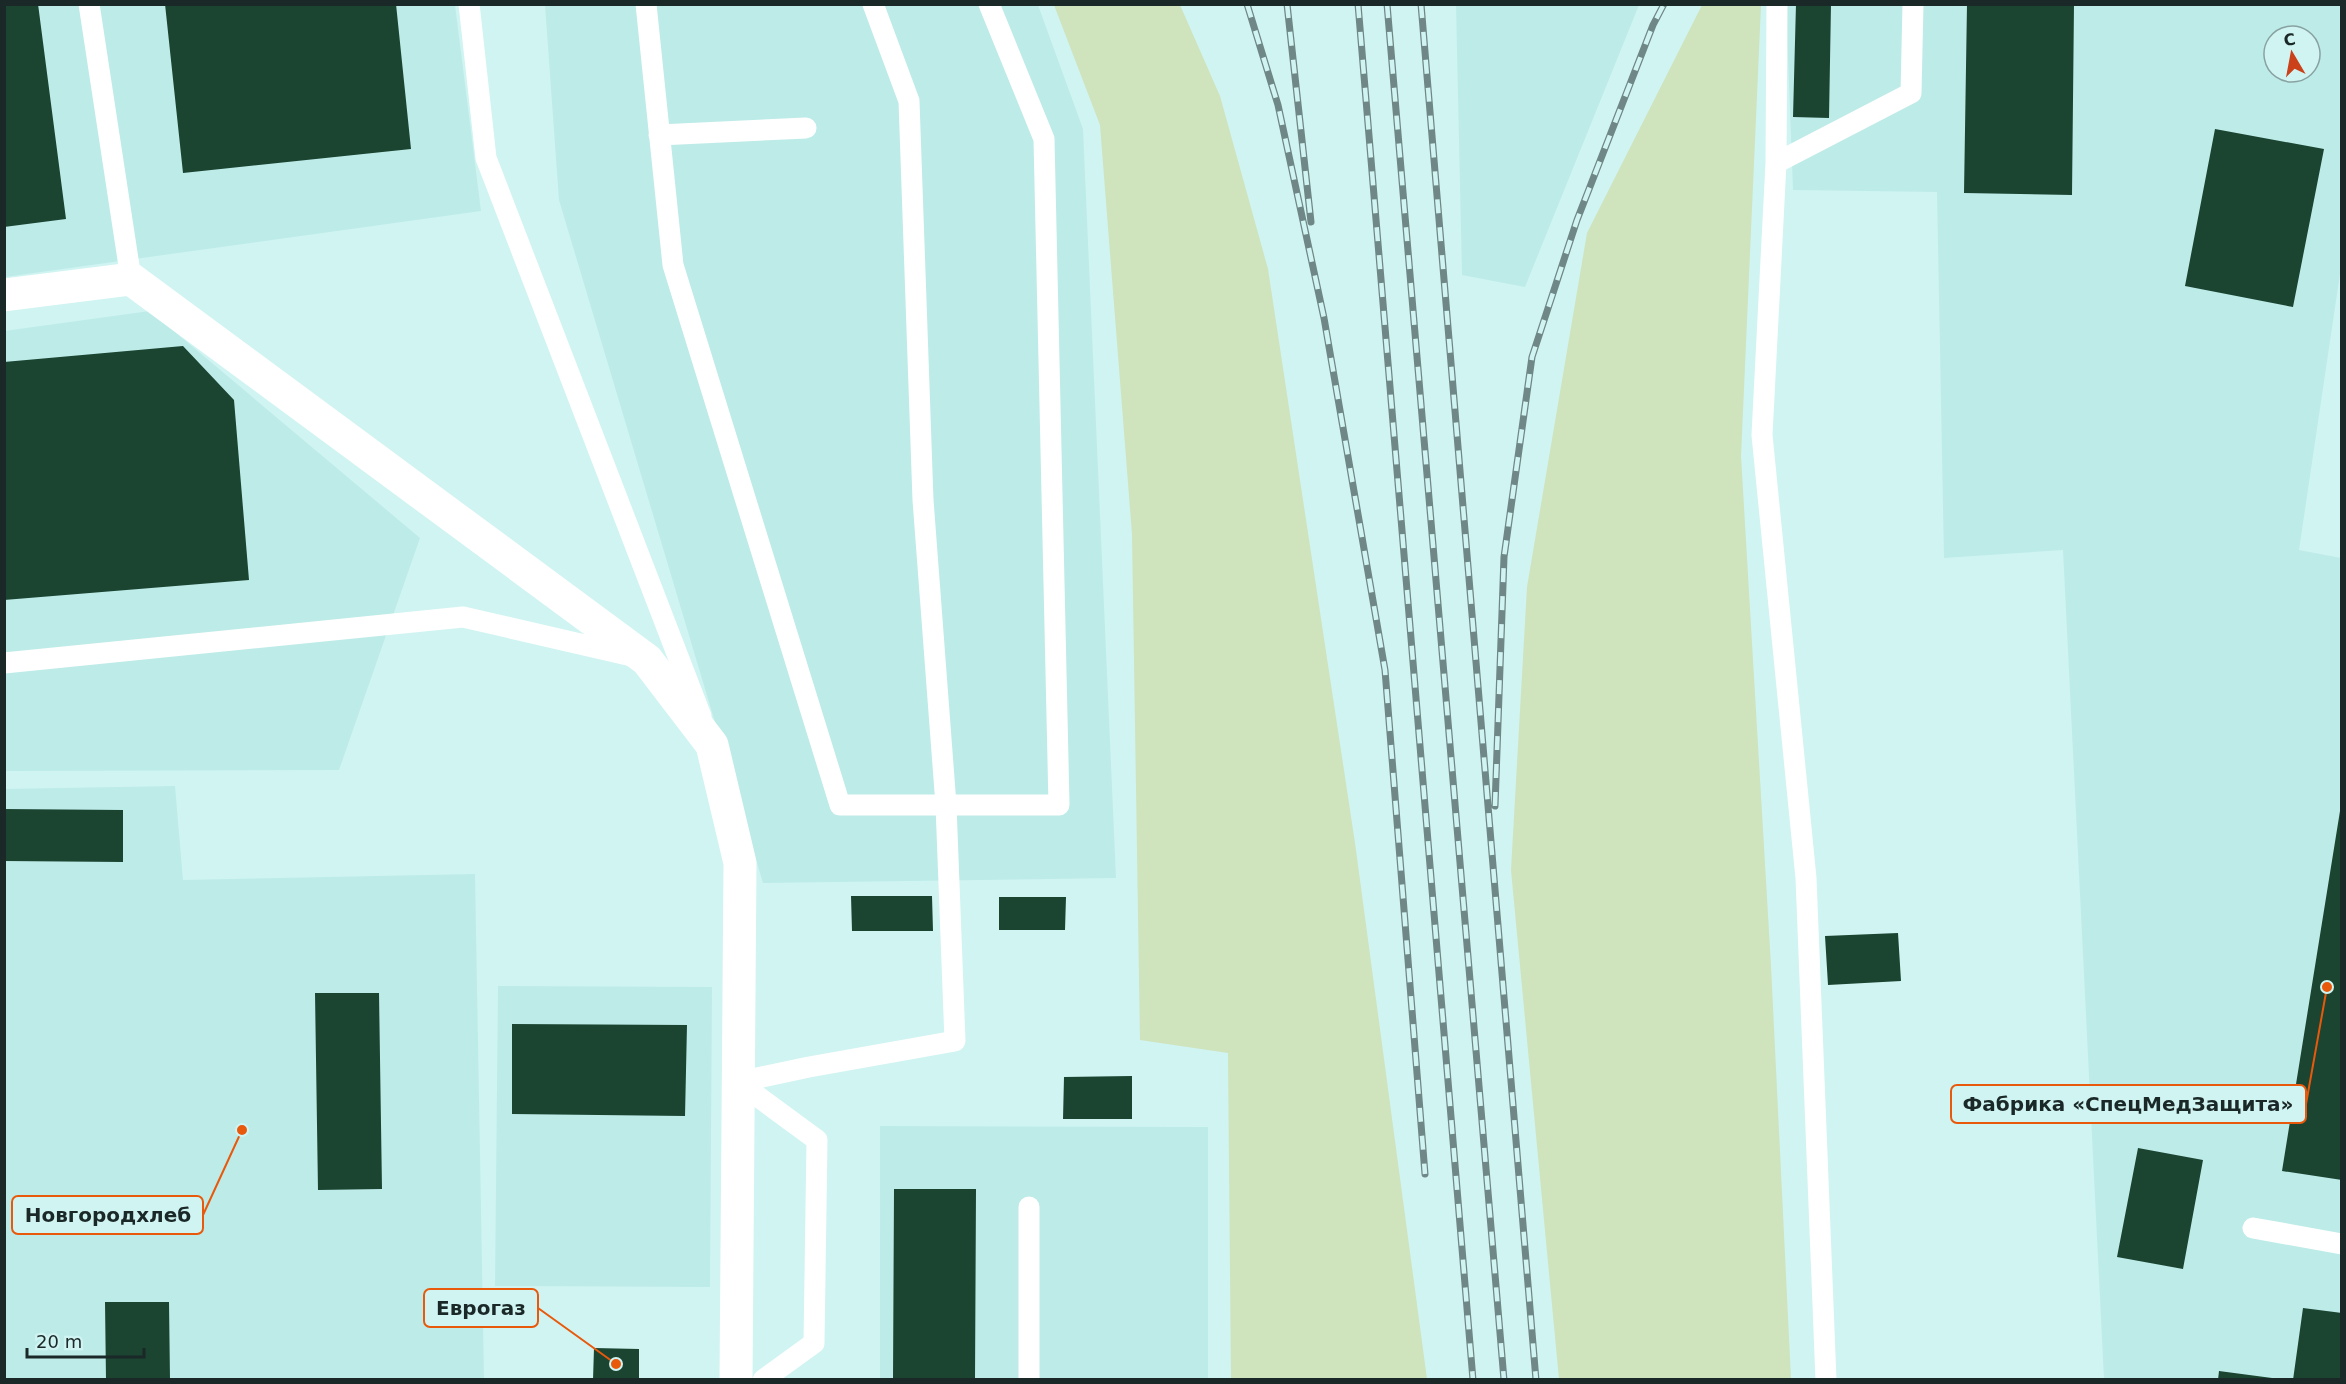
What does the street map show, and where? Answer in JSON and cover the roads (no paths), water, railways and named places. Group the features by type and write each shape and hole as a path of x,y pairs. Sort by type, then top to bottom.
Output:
{"street":[{"path":"4,295 131,279 647,660 712,745 740,863 736,1380"}],"lane":[{"path":"89,4 131,279"},
{"path":"469,4 486,158 712,745"},
{"path":"646,4 673,265 840,805 1059,805 1044,139 989,4"},
{"path":"738,1083 809,1067 955,1041 946,805 923,500 909,101 873,4"},
{"path":"1777,4 1776,163 1762,435 1806,878 1826,1380"},
{"path":"1776,163 1911,93 1913,4"},
{"path":"659,135 806,129"},
{"path":"4,663 463,617 647,660"},
{"path":"738,1083 817,1140 814,1343 763,1380"},
{"path":"1029,1207 1029,1380"},
{"path":"2253,1228 2342,1244"}],"railway":[{"path":"1247,4 1278,105 1324,318 1385,670 1425,1174"},
{"path":"1287,4 1311,222"},
{"path":"1358,4 1473,1380"},
{"path":"1387,4 1504,1380"},
{"path":"1421,4 1536,1380"},
{"path":"1495,806 1504,557 1532,357 1577,220 1653,25 1664,4"}],"place":[{"name":"Фабрика «СпецМедЗащита»","path":"2327,987"},
{"name":"Новгородхлеб","path":"242,1130"},
{"name":"Еврогаз","path":"616,1364"}]}
